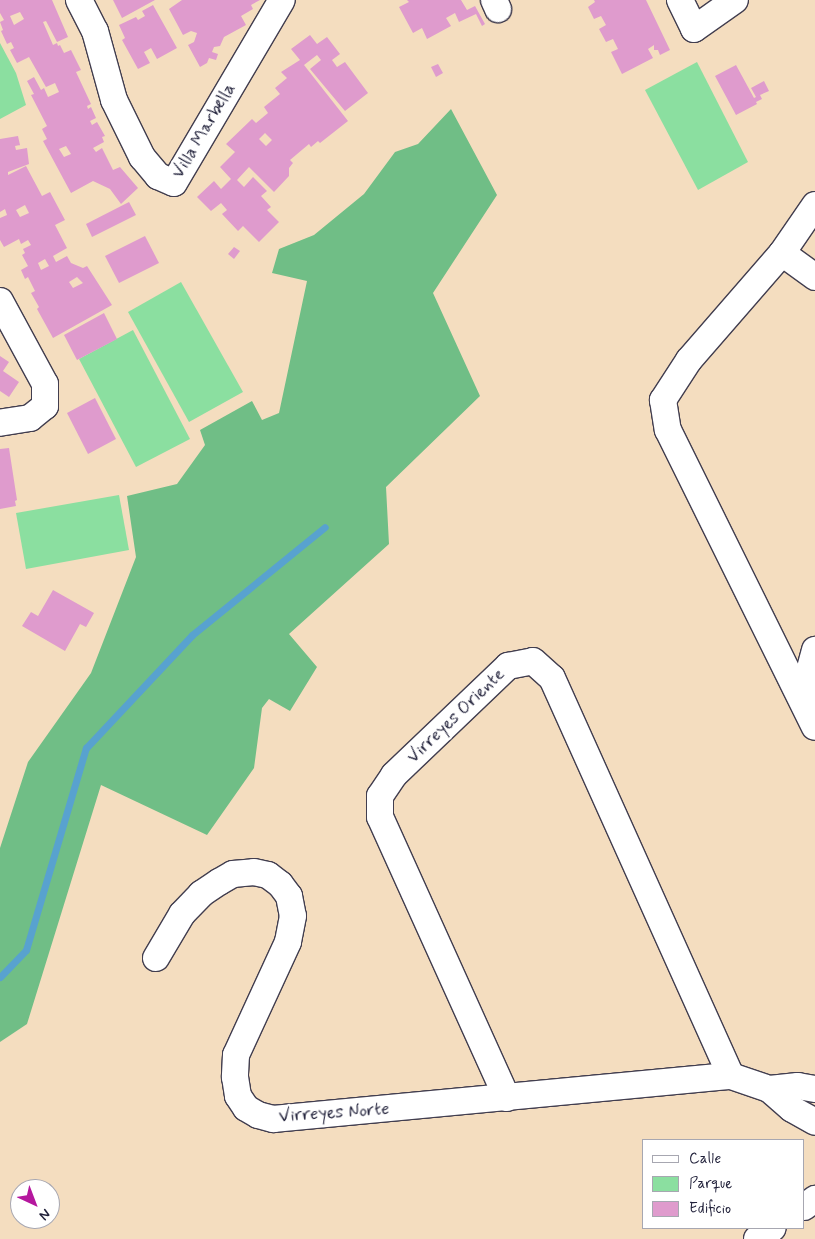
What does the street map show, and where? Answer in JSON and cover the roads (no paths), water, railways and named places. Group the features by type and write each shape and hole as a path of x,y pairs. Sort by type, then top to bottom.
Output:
{"street":[{"name":"Villa Marbella","path":"79,0 95,31 114,100 142,157 158,176 174,183 282,0"},
{"path":"680,0 694,28 735,0"},
{"path":"815,205 782,253 690,360 663,400 668,430 815,727"},
{"path":"782,253 815,277"},
{"path":"0,301 45,384 45,406 30,418 0,423"},
{"path":"770,635 815,649 802,698"},
{"name":"Virreyes Oriente","path":"507,1098 380,816 380,796 394,775 508,666 533,661 552,678 731,1076"},
{"name":"Virreyes Norte","path":"156,958 182,914 200,894 233,874 254,872 268,875 280,884 288,896 293,916 288,942 236,1055 235,1077 238,1096 246,1108 258,1115 273,1119 731,1076 768,1089 792,1109 815,1122"},
{"name":"Virreyes Norte","path":"768,1089 798,1086 815,1089"},
{"path":"757,1239 772,1229"}],"waterway":[{"path":"0,977 26,950 86,748 192,635 325,527"}]}
